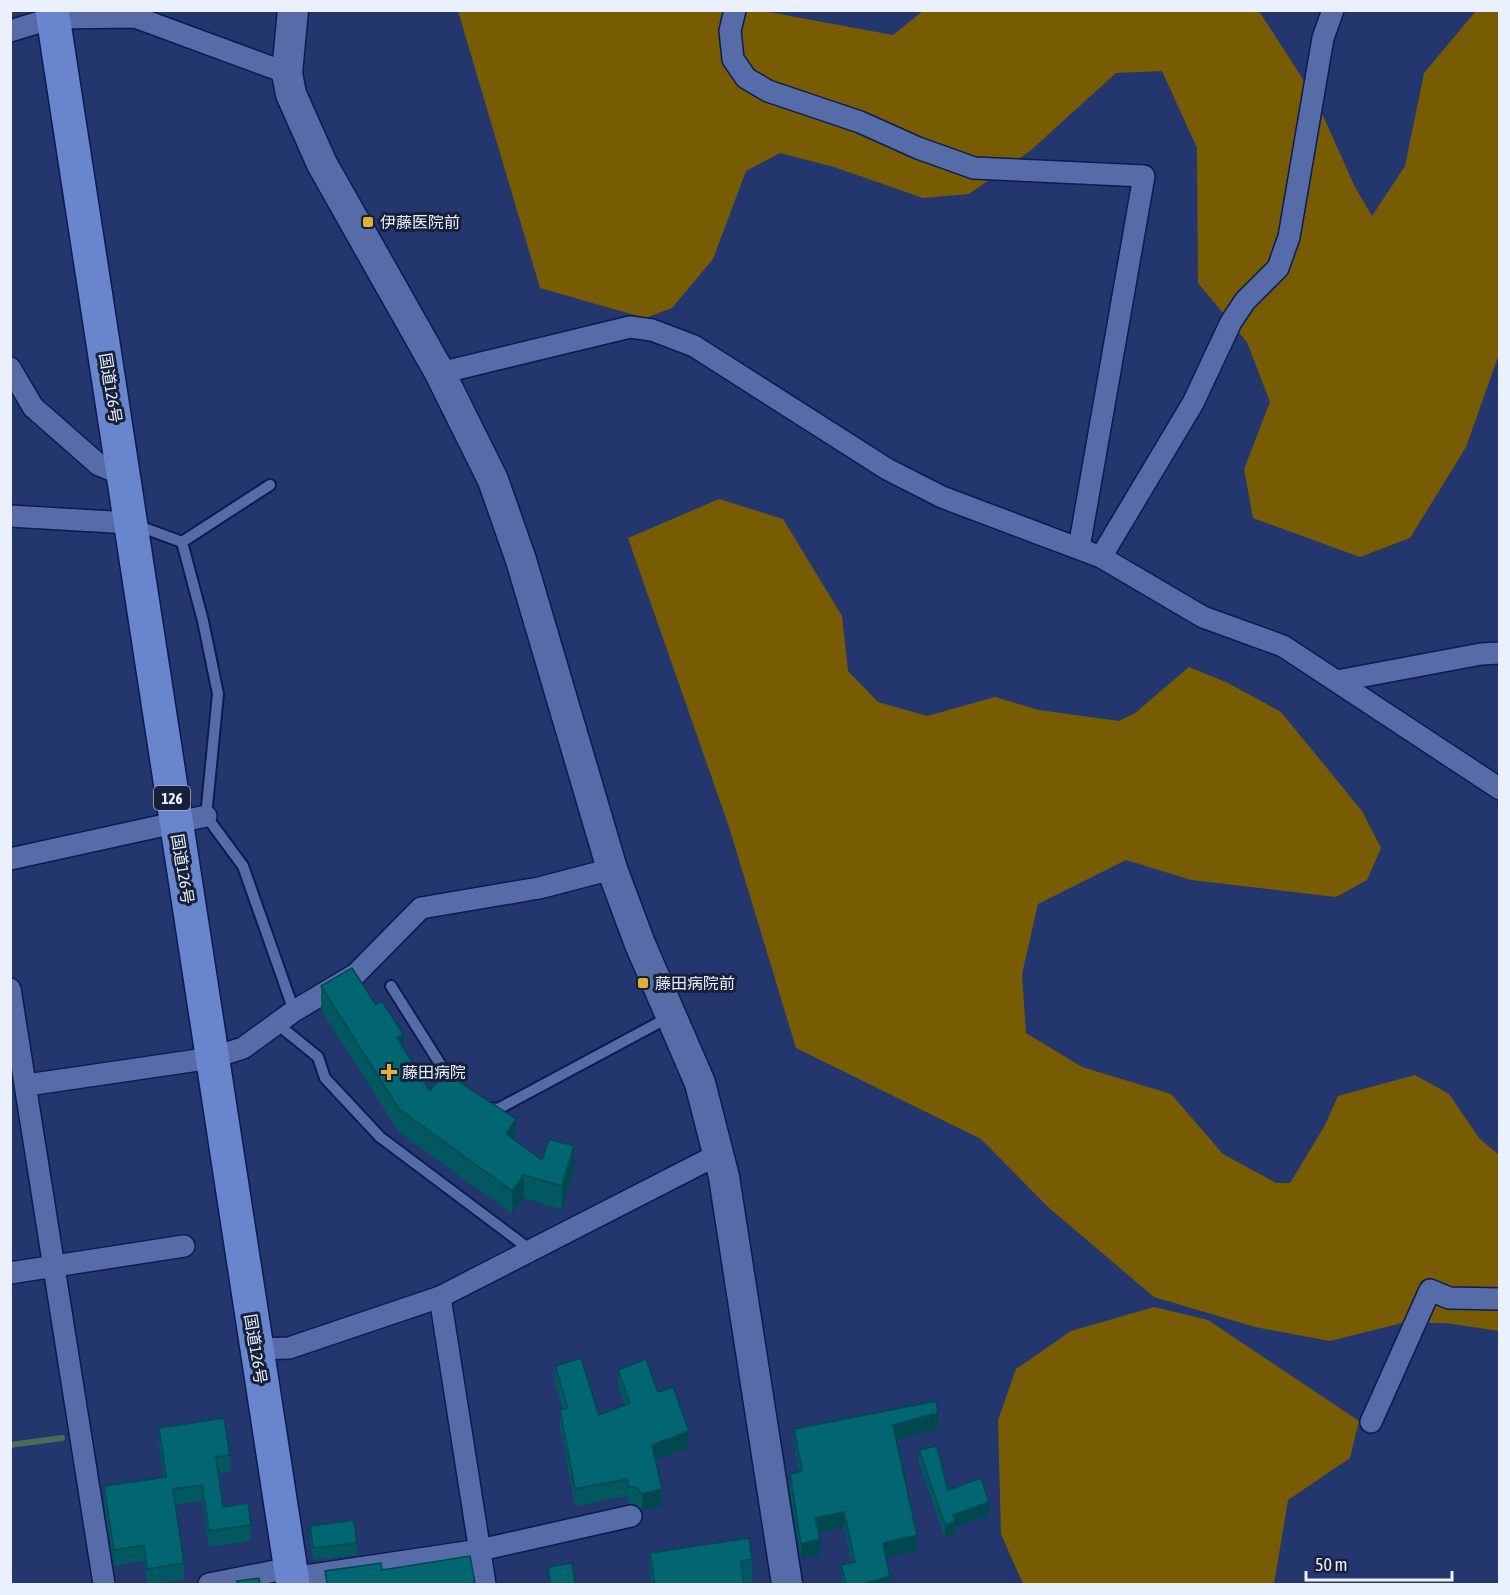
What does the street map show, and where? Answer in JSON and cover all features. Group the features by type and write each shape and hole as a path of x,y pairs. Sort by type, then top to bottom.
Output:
{"highway":[{"name":"国道126号","path":"52,14 130,523 191,820 212,1058 292,1577"}],"street":[{"path":"293,10 286,73 291,94 322,164 440,373 493,480 521,560 612,868 640,944 700,1083 718,1154 787,1584"},
{"path":"735,10 730,31 733,58 746,78 768,91 860,122 918,148 974,168 1144,176 1079,548"},
{"path":"1101,557 1193,403 1231,322 1245,301 1278,268 1289,237 1323,38 1333,10"},
{"path":"10,31 52,14 135,17 286,73"},
{"path":"440,373 630,327 652,330 694,346 887,469 942,497 1101,557 1203,617 1283,646 1500,789"},
{"path":"10,368 33,407 99,465 124,475"},
{"path":"10,516 130,523"},
{"path":"1337,681 1481,654 1500,653"},
{"path":"10,859 191,820"},
{"path":"27,1085 212,1058 243,1048 275,1023 356,974 422,908 539,888 612,868"},
{"path":"10,989 27,1085 53,1267 104,1584"},
{"path":"256,1349 288,1348 440,1297 718,1154"},
{"path":"10,1273 183,1246"},
{"path":"1371,1422 1430,1290 1449,1298 1500,1299"},
{"path":"440,1297 485,1584"},
{"path":"209,1584 292,1577 480,1550 631,1516"}],"lane":[{"path":"182,542 270,485"},
{"path":"130,523 182,542"},
{"path":"182,542 203,621 218,694 191,820 243,866 294,1011"},
{"path":"391,986 466,1100 481,1108 498,1109 671,1016"},
{"path":"275,1023 318,1057 325,1078 352,1110 380,1137 532,1251"}],"shaded area":[{"path":"458,11 763,11 893,35 923,11 1259,11 1315,98 1355,187 1372,216 1405,166 1424,73 1476,11 1499,11 1499,354 1466,447 1410,538 1360,557 1253,518 1244,469 1270,402 1247,342 1198,283 1197,148 1162,71 1116,73 1030,151 969,194 923,198 834,167 780,153 746,171 713,259 672,308 645,318 540,288"},
{"path":"719,499 783,519 842,616 848,671 878,702 927,716 995,697 1039,710 1119,721 1135,713 1189,667 1228,683 1281,712 1362,811 1381,848 1367,880 1336,897 1191,880 1126,860 1038,904 1022,974 1026,1033 1082,1067 1171,1094 1223,1154 1276,1183 1290,1183 1324,1127 1338,1096 1415,1075 1449,1094 1479,1138 1499,1155 1499,1331 1446,1323 1402,1323 1330,1341 1255,1327 1154,1297 1048,1207 981,1139 796,1048 729,827 628,538"},
{"path":"1154,1307 1208,1320 1359,1421 1350,1458 1288,1500 1274,1584 1023,1584 1001,1534 998,1420 1016,1369 1071,1331"}],"building":[{"path":"352,968 376,1005 382,1001 403,1034 397,1038 430,1091 436,1083 452,1073 458,1081 516,1119 506,1134 542,1160 549,1139 574,1146 562,1186 524,1175 512,1191 399,1109 321,986"},
{"path":"581,1358 599,1415 630,1403 618,1370 646,1359 658,1392 673,1387 689,1431 652,1445 662,1489 642,1494 635,1487 629,1487 627,1479 575,1489 560,1410 568,1408 555,1366"},
{"path":"936,1401 938,1413 893,1425 917,1535 883,1543 890,1576 863,1584 846,1584 841,1565 855,1562 844,1512 815,1518 820,1539 801,1544 790,1474 802,1471 794,1429"},
{"path":"224,1418 230,1455 216,1457 223,1507 248,1503 251,1525 209,1531 202,1485 173,1489 184,1563 147,1569 144,1545 114,1550 104,1486 166,1477 159,1428"},
{"path":"937,1446 948,1490 981,1478 989,1502 953,1515 955,1522 945,1525 919,1450"},
{"path":"354,1520 357,1543 313,1548 310,1526"},
{"path":"749,1538 752,1559 741,1561 744,1584 655,1584 650,1553"},
{"path":"470,1556 475,1583 470,1584 327,1584 325,1571 381,1563 382,1570"},
{"path":"572,1563 575,1584 538,1584 550,1582 548,1567"},
{"path":"259,1578 260,1584 237,1584 237,1581"}],"waterway":[{"path":"10,1445 62,1438"}],"place":[{"name":"伊藤医院前","path":"368,222"},
{"name":"藤田病院前","path":"643,983"},
{"name":"藤田病院","path":"389,1072"}]}
